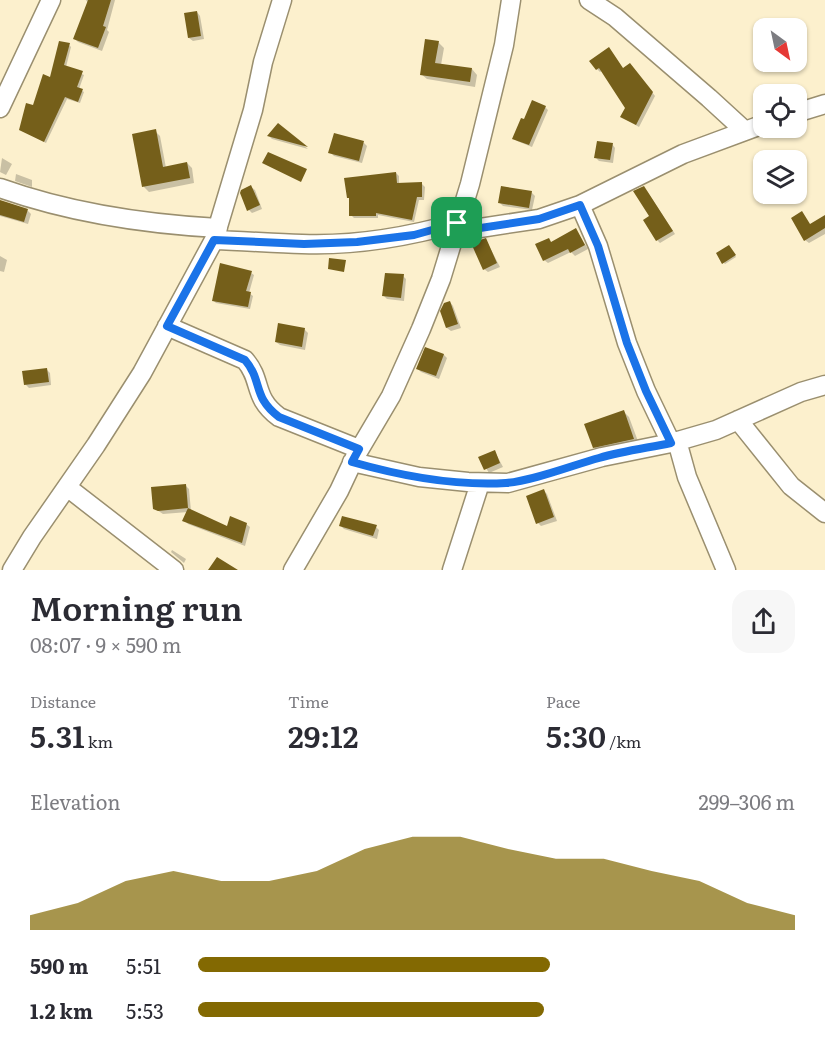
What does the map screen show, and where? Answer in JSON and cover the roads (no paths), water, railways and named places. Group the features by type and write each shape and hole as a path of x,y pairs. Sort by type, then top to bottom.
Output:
{"street":[{"path":"0,108 51,0"},
{"path":"12,570 142,373 216,234 253,110 263,62 282,0"},
{"path":"293,570 391,396 441,279 475,163 504,45 511,0"},
{"path":"589,0 623,24 745,131"},
{"path":"807,110 825,104"},
{"path":"0,188 21,196 127,220 216,234 304,244 357,242 539,219 580,205 683,154 753,128"},
{"path":"580,205 598,246 627,343 642,382 674,442 726,570"},
{"path":"167,326 245,360 253,369 261,399 269,409 279,417 356,456 419,477 480,483 508,483 602,457 674,442 716,430 801,392 825,385"},
{"path":"738,420 791,486 825,513"},
{"path":"452,570 480,483"},
{"path":"67,487 174,570"}]}
